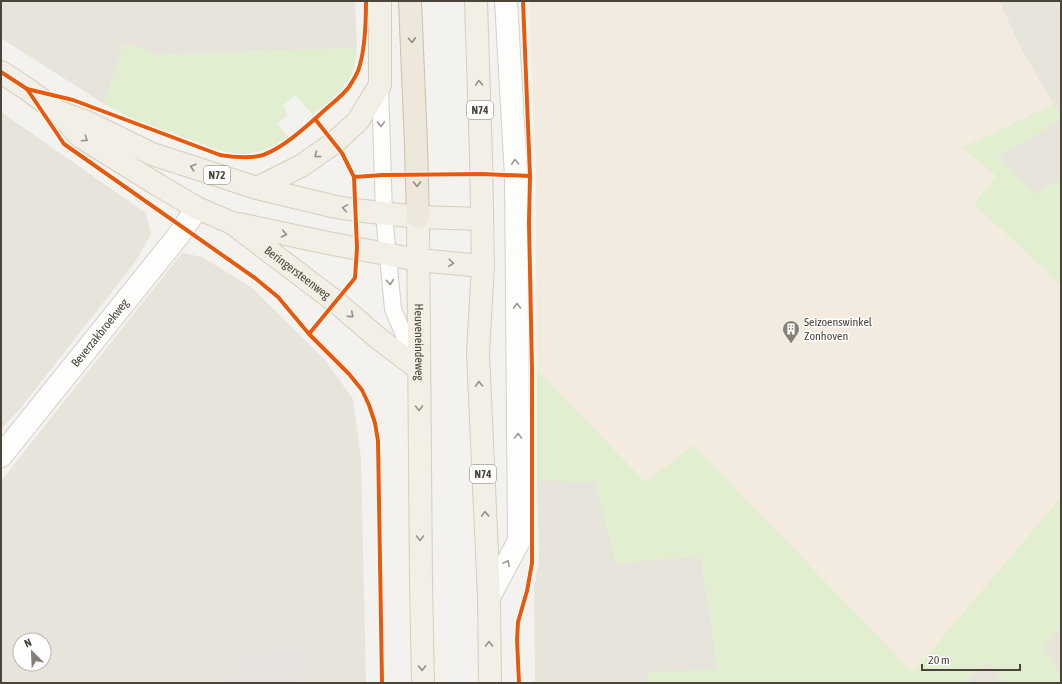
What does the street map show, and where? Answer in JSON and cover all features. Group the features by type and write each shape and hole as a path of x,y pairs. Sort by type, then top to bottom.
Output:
{"highway":[{"name":"Heuveneindeweg","path":"410,1 418,217"}],"main road":[{"path":"257,188 301,166 334,143 358,121 380,85 380,1"},
{"name":"N74","path":"476,1 483,266 478,352 489,597 490,683"},
{"name":"Beringersteenweg","path":"1,72 28,89 58,112 81,137 197,208 232,223 336,302 379,339 419,369"},
{"name":"Beringersteenweg","path":"58,112 86,122 152,154 257,188 336,207 384,214 482,220"},
{"name":"Heuveneindeweg","path":"418,217 423,683"},
{"path":"232,223 388,255 418,260 483,266"}],"street":[{"path":"489,597 519,541 516,176 506,1"},
{"name":"Beverzakbroekweg","path":"1,456 178,236 197,208"}],"lane":[{"path":"380,85 384,214 393,309 419,369"}],"shaded area":[{"path":"1,1 355,1 357,49 349,48 155,55 125,43 104,104 1,38"},
{"path":"529,1 998,1 1019,45 1053,104 962,149 996,176 974,204 1061,285 1061,497 913,672 693,445 647,482 537,370 536,175"},
{"path":"999,1 1061,1 1061,113 1053,104 1019,45"},
{"path":"1,112 146,213 151,234 136,261 19,410 1,429"},
{"path":"1061,120 1061,178 1036,195 998,156"},
{"path":"182,253 202,257 251,287 325,360 353,399 361,458 366,683 1,683 1,481"},
{"path":"537,480 595,482 616,563 701,556 718,670 648,672 649,683 535,683 534,588 539,560"},
{"path":"1061,627 1061,672 1042,648"},
{"path":"283,648 319,652 294,683 225,683 244,658"},
{"path":"988,660 1004,683 967,683"}],"green space":[{"path":"125,43 155,55 349,48 357,49 354,68 350,78 341,90 313,115 295,95 283,106 288,115 277,124 288,137 264,150 238,153 219,150 135,120 104,104"},
{"path":"1053,104 1061,113 1061,120 998,156 1036,195 1061,178 1061,285 974,204 996,176 962,148"},
{"path":"537,370 646,482 693,445 913,672 1061,497 1061,627 1043,648 1061,672 1061,683 1004,683 987,660 967,683 649,683 648,672 718,669 701,556 616,563 595,483 537,480"}],"cycle path":[{"path":"1,72 27,89 73,100 220,155 253,157 263,155 280,147 344,93 349,87 358,71 364,46 366,1"},
{"path":"519,683 517,640 518,622 527,591 532,563 532,370 529,223 530,176 523,1"},
{"path":"27,89 64,144 255,278 278,297 309,334 349,374 362,390 375,423 378,441 382,683"},
{"path":"309,334 355,278 357,248 354,177 342,153 315,119"},
{"path":"354,177 383,175 482,174 530,176"}],"place":[{"name":"Seizoenswinkel Zonhoven","path":"791,344"}]}
